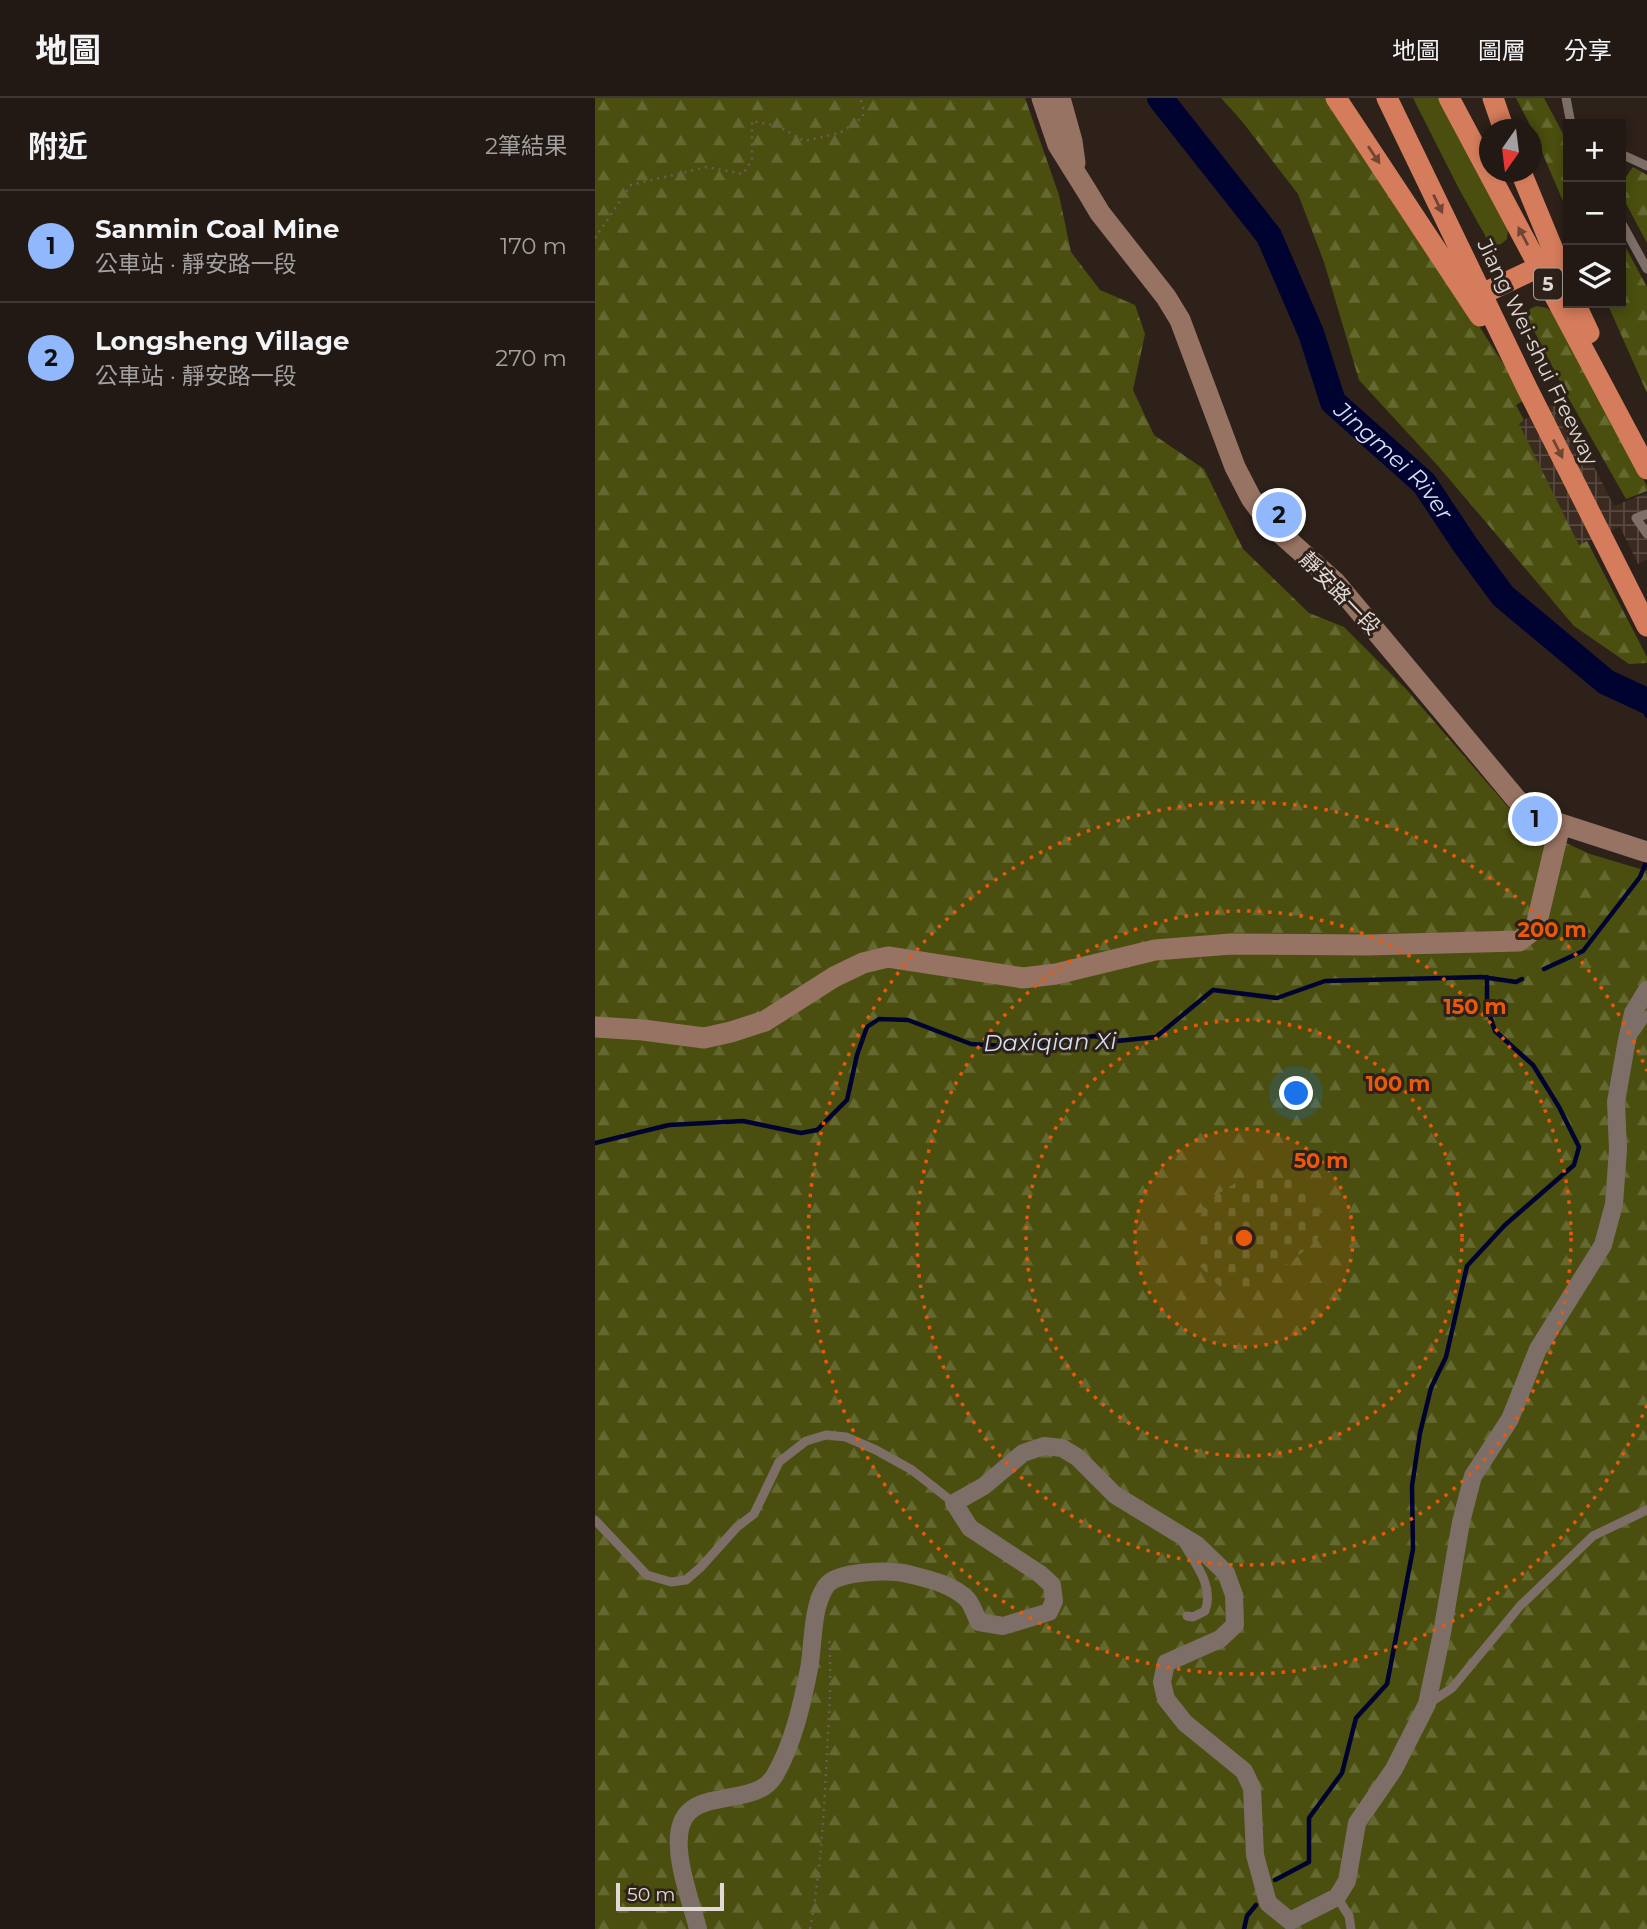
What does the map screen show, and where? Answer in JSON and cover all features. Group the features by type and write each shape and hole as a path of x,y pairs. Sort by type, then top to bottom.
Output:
{"highway":[{"path":"1336,98 1527,388"},
{"name":"Jiang Wei-shui Freeway","path":"1387,98 1527,388 1647,626"},
{"name":"Jiang Wei-shui Freeway","path":"1449,98 1647,468"},
{"path":"1493,98 1500,119"},
{"path":"1525,182 1563,274"},
{"path":"1482,294 1539,268"},
{"path":"1577,308 1647,468"}],"street":[{"name":"靜安路一段","path":"1042,98 1058,145 1100,213 1166,297 1179,320 1235,467 1251,498 1270,524 1335,582 1517,800 1539,817 1647,852"},
{"name":"靜安路一段","path":"1060,98 1077,172"},
{"path":"595,1027 704,1038 731,1032 765,1021 863,963 887,957 1023,978 1056,974 1155,950 1231,944 1519,942 1533,930 1537,922 1566,827"},
{"path":"698,1929 682,1867 679,1837 681,1824 688,1811 700,1804 764,1788 774,1778 790,1743 809,1669 817,1608 827,1585 834,1579 861,1573 902,1573 937,1581 967,1599 979,1622 1003,1626 1049,1612 1054,1601 1052,1585 1040,1574 970,1528 954,1503 984,1486 1023,1453 1044,1446 1062,1448 1077,1457 1115,1495 1197,1545 1226,1573 1234,1595 1235,1625 1220,1639 1165,1663 1162,1682 1167,1699 1185,1723 1244,1771 1252,1788 1255,1855 1269,1905 1290,1922 1337,1897 1347,1881 1357,1823 1394,1769 1427,1704 1461,1522 1473,1476 1510,1419 1538,1349 1602,1245 1614,1204 1618,1150 1616,1102 1626,1045 1633,1013 1647,990"}],"lane":[{"path":"1566,98 1570,119"},
{"path":"1626,156 1647,166"},
{"path":"1626,231 1647,269"},
{"path":"1647,514 1636,518 1647,534"},
{"path":"1626,1045 1647,1015"},
{"path":"595,1520 647,1575 671,1582 686,1580 737,1527 754,1514 779,1462 806,1441 827,1435 846,1437 876,1450 912,1470 954,1503"},
{"path":"1427,1704 1453,1688 1520,1606 1593,1536 1647,1510"},
{"path":"1179,1534 1209,1592 1205,1611 1193,1617 1187,1616"},
{"path":"1337,1897 1349,1916 1351,1929"}],"path":[{"path":"595,238 631,186 707,167 743,174 752,160 752,121 778,126 804,141 840,133 863,117 860,98"},
{"path":"810,1929 818,1884 824,1815 831,1665 829,1634"}],"shaded area":[{"path":"1560,400 1614,506 1647,493 1647,560 1638,564 1620,527 1579,545 1518,423"}],"green space":[{"path":"595,98 1025,98 1059,195 1071,252 1100,290 1135,305 1145,334 1133,390 1154,435 1204,469 1243,549 1309,613 1344,627 1406,689 1522,823 1590,854 1647,871 1647,1929 595,1929"},
{"path":"1221,98 1327,98 1403,208 1526,399 1516,405 1524,420 1519,424 1579,545 1587,541 1647,657 1647,663 1629,664 1574,626 1439,467 1359,380 1324,262 1298,194"},
{"path":"1413,98 1441,98 1479,173 1479,182 1484,182 1508,230 1507,239 1495,245 1487,239"},
{"path":"1516,98 1544,98 1563,134 1563,201 1542,152 1542,119 1527,119"},
{"path":"1633,167 1647,175 1647,243 1626,203 1626,177"},
{"path":"1626,248 1647,287 1647,393 1609,308 1626,308"},
{"path":"1537,306 1554,313 1647,486 1647,491 1626,499 1569,399 1529,321 1530,309"},
{"path":"1245,1177 1289,1179 1316,1196 1322,1222 1318,1238 1289,1264 1260,1273 1247,1295 1221,1288 1196,1262 1191,1237 1207,1201"}],"waterway":[{"name":"Jingmei River","path":"1160,98 1269,236 1311,333 1333,402 1424,483 1503,596 1606,682 1647,701"},
{"name":"Daxiqian Xi","path":"1640,699 1647,716"},
{"name":"Daxiqian Xi","path":"1544,969 1583,951 1640,877 1647,860"},
{"name":"Daxiqian Xi","path":"595,1143 669,1125 743,1121 801,1133 817,1130 847,1100 857,1055 867,1027 879,1019 908,1020 971,1044 1023,1047 1094,1036 1117,1041 1156,1037 1213,990 1277,998 1325,981 1482,977 1516,982 1522,979"},
{"path":"1275,1880 1309,1862 1309,1818 1342,1773 1356,1718 1387,1684 1413,1549 1412,1486 1420,1433 1431,1388 1446,1357 1467,1266 1505,1225 1574,1165 1579,1147 1559,1107 1533,1065 1495,1031 1487,1007 1487,977"},
{"path":"1244,1929 1247,1916 1256,1905"}],"place":[{"name":"Longsheng Village","path":"1279,515"},
{"name":"Sanmin Coal Mine","path":"1535,819"}]}
